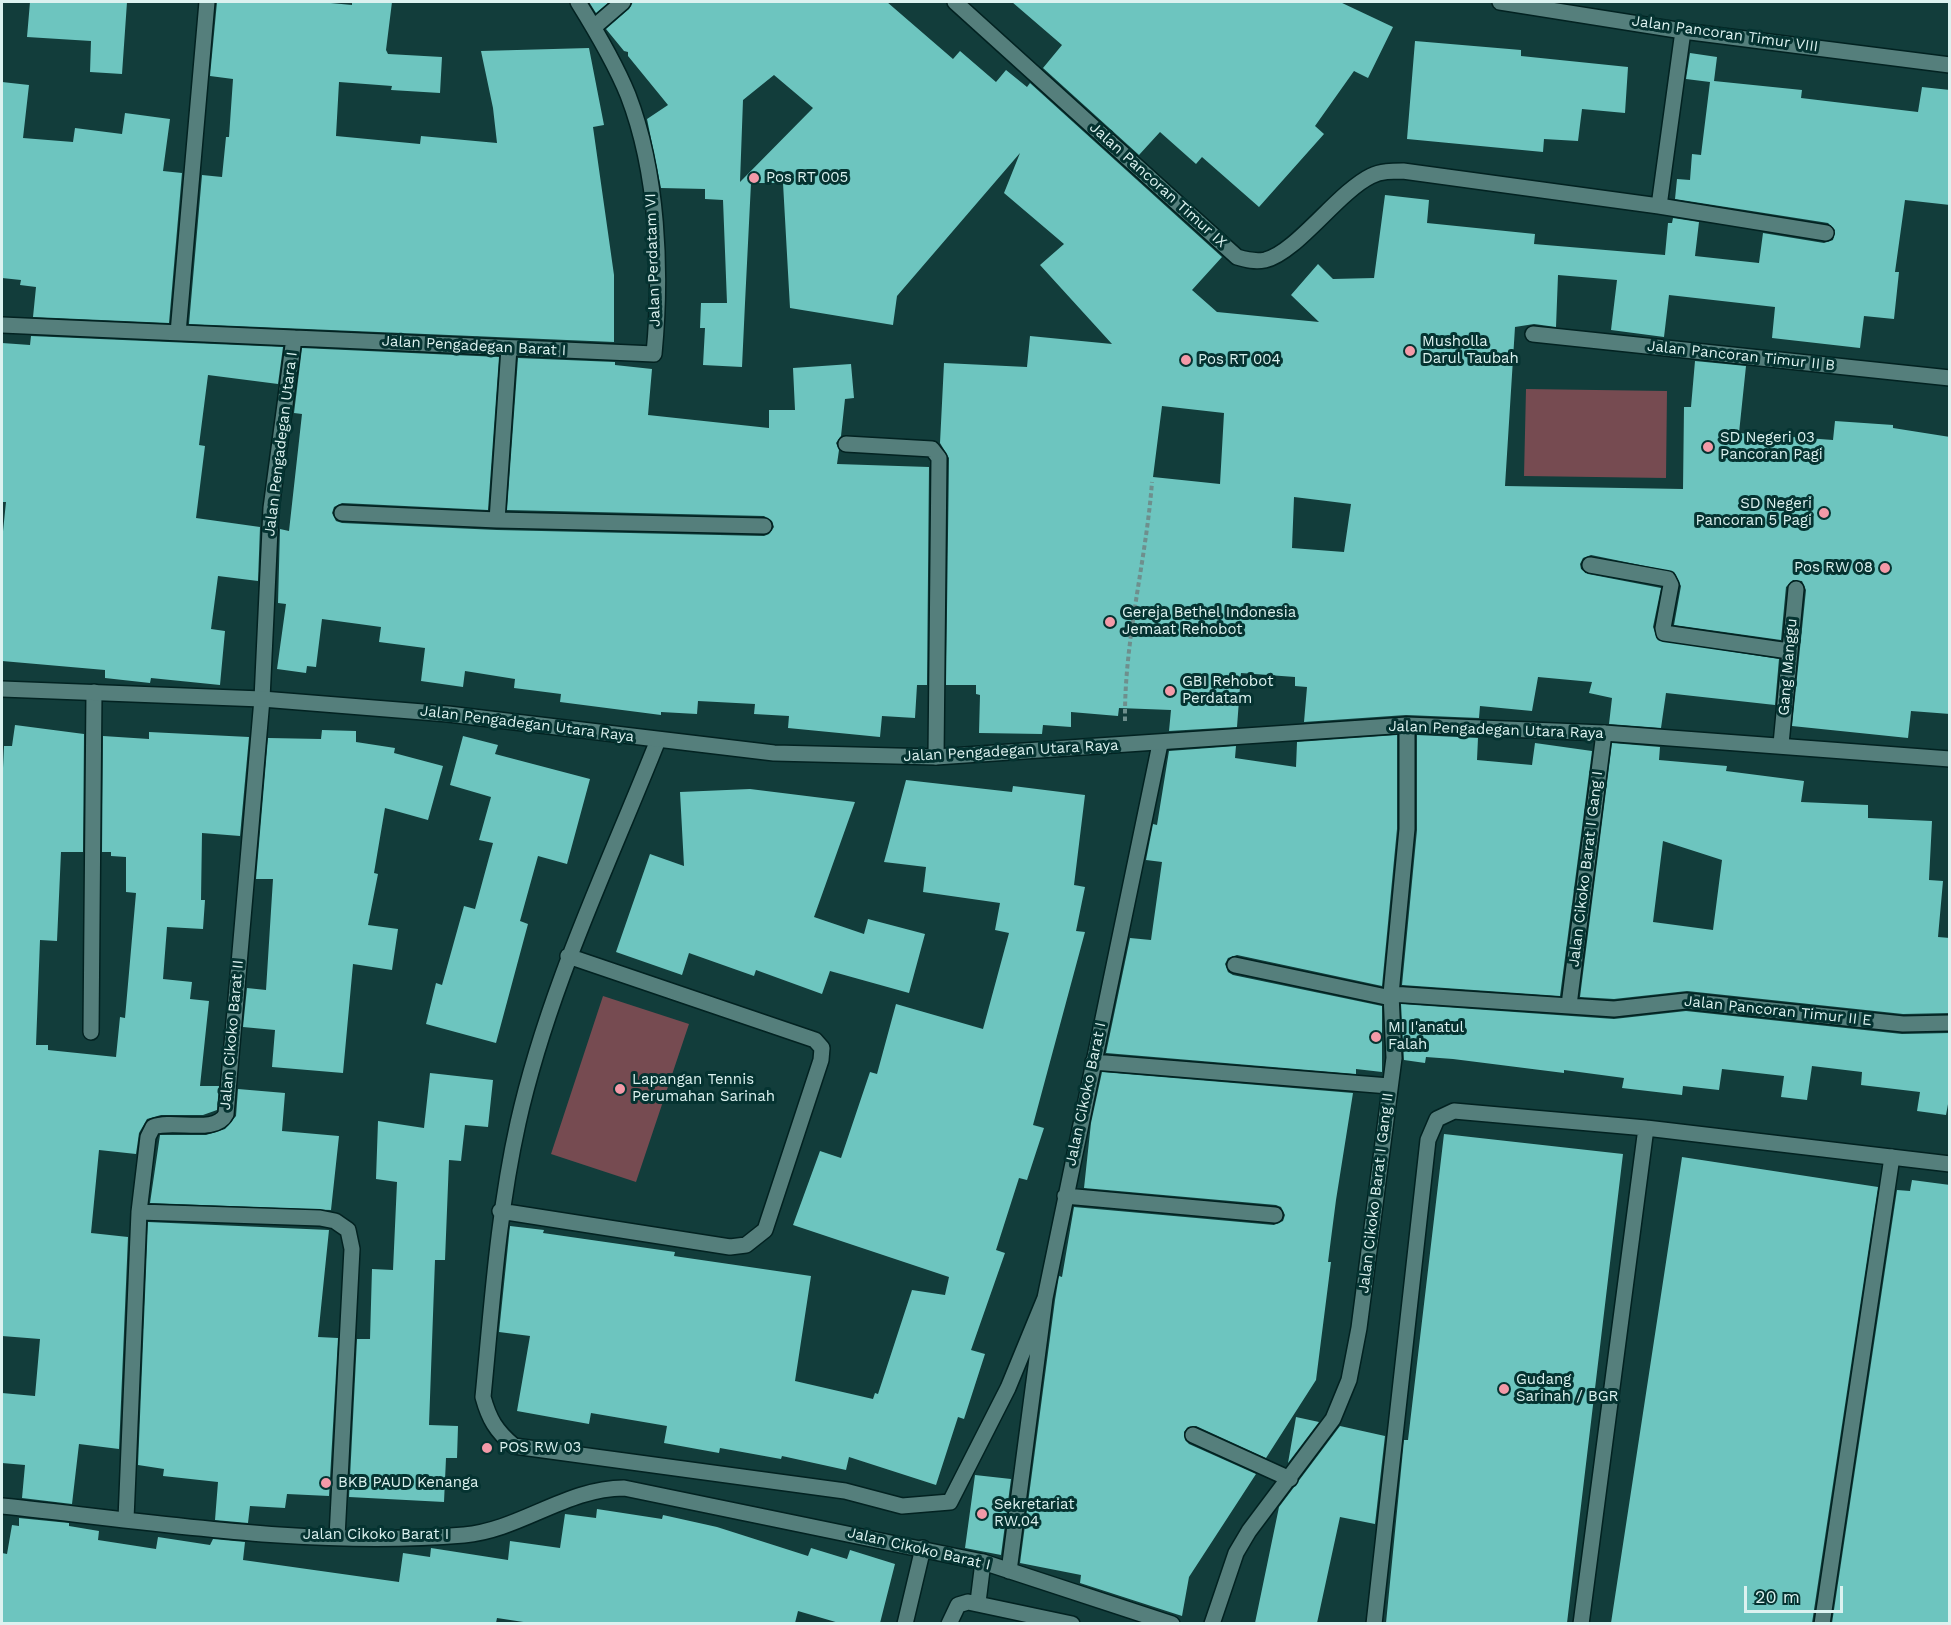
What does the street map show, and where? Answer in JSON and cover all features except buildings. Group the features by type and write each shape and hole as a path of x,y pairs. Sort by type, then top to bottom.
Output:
{"street":[{"path":"178,333 207,2"},
{"name":"Jalan Perdatam VI","path":"578,2 594,27 627,95 651,185 655,222 654,354"},
{"path":"594,27 623,2"},
{"name":"Jalan Pancoran Timur IX","path":"955,2 1238,257 1254,261 1278,255 1356,185 1371,175 1403,171 1659,206 1826,233"},
{"name":"Jalan Pancoran Timur VIII","path":"1500,2 1606,9 1683,31 1950,65"},
{"path":"1659,206 1683,31"},
{"name":"Jalan Pengadegan Utara I","path":"2,326 294,338 271,508 262,699"},
{"name":"Jalan Pancoran Timur II B","path":"1533,334 1950,378"},
{"name":"Jalan Pengadegan Barat I","path":"294,338 654,354"},
{"path":"496,520 509,348"},
{"path":"846,444 932,450 939,458 936,757"},
{"path":"342,513 496,520 764,526"},
{"path":"1590,565 1668,579 1671,585 1664,633 1789,651"},
{"name":"Gang Manggu","path":"1781,744 1796,589"},
{"name":"Jalan Pengadegan Utara Raya","path":"2,689 262,699 448,714 774,753 936,757 1160,744 1407,725 1604,733 1781,744 1950,759"},
{"path":"92,1032 94,692"},
{"name":"Jalan Cikoko Barat II","path":"126,1519 139,1212 148,1137 153,1127 164,1123 213,1125 223,1120 226,1114 262,699"},
{"name":"Jalan Cikoko Barat I Gang II","path":"1212,1623 1236,1553 1249,1531 1333,1419 1349,1380 1359,1328 1394,1058 1391,996 1407,829 1407,725"},
{"name":"Jalan Cikoko Barat I Gang I","path":"1569,1005 1604,733"},
{"path":"658,740 568,956 519,1121 500,1211 483,1397 488,1417 497,1431 514,1446 845,1491 902,1506 950,1502 1008,1388 1045,1298"},
{"name":"Jalan Cikoko Barat I","path":"2,1506 224,1532 418,1538 467,1534 514,1524 581,1495 606,1488 624,1488 922,1548 1009,1571 1045,1298 1160,744"},
{"path":"500,1211 730,1246 746,1245 765,1230 821,1060 822,1048 815,1040 568,956"},
{"name":"Jalan Pancoran Timur II E","path":"1235,966 1391,996 1614,1009 1686,1001 1903,1024 1950,1023"},
{"path":"1093,1062 1389,1086"},
{"path":"1374,1623 1428,1140 1437,1119 1454,1111 1646,1128 1950,1164"},
{"path":"1581,1623 1646,1128"},
{"path":"1822,1623 1892,1157"},
{"path":"1065,1196 1275,1215"},
{"path":"139,1212 320,1218 335,1221 348,1230 352,1250 337,1537"},
{"path":"1193,1435 1290,1479"},
{"path":"905,1623 922,1548"},
{"path":"978,1602 984,1563"},
{"path":"1009,1571 1172,1623"},
{"path":"949,1623 958,1605 978,1602 1072,1623"}],"path":[{"path":"1126,746 1127,663 1133,608 1148,536 1152,482"}],"shaded area":[{"path":"1526,389 1667,391 1666,478 1524,476"},
{"name":"Lapangan Tennis Perumahan Sarinah","path":"603,996 689,1024 636,1182 551,1154"}],"place":[{"name":"Pos RT 005","path":"754,178"},
{"name":"Musholla Darul Taubah","path":"1410,351"},
{"name":"Pos RT 004","path":"1186,360"},
{"name":"SD Negeri 03 Pancoran Pagi","path":"1708,447"},
{"name":"SD Negeri Pancoran 5 Pagi","path":"1824,513"},
{"name":"Pos RW 08","path":"1885,568"},
{"name":"Gereja Bethel Indonesia Jemaat Rehobot","path":"1110,622"},
{"name":"GBI Rehobot Perdatam","path":"1170,691"},
{"name":"MI I'anatul Falah","path":"1376,1037"},
{"name":"Lapangan Tennis Perumahan Sarinah","path":"620,1089"},
{"name":"Gudang Sarinah / BGR","path":"1504,1389"},
{"name":"POS RW 03","path":"487,1448"},
{"name":"BKB PAUD Kenanga","path":"326,1483"},
{"name":"Sekretariat RW.04","path":"982,1514"}]}
